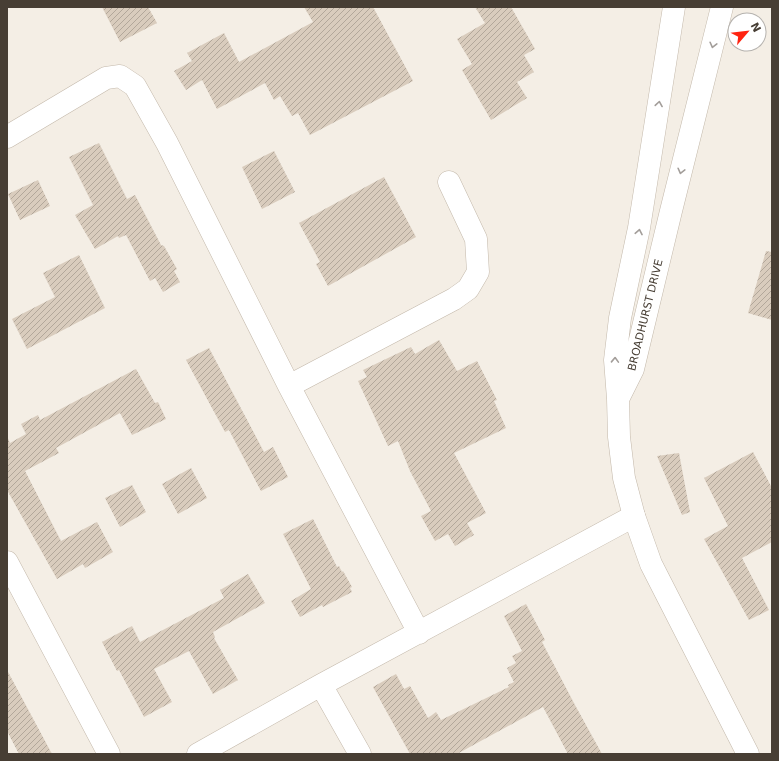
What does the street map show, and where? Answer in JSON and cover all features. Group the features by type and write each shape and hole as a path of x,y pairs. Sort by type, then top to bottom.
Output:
{"street":[{"name":"BROADHURST DRIVE","path":"618,399 615,360 619,325 640,228 674,7"},
{"name":"BROADHURST DRIVE","path":"618,399 633,369 722,7"},
{"path":"7,137 106,78 120,76 135,86 166,143 289,386 419,633"},
{"path":"289,386 454,299 468,289 478,272 476,239 449,182"},
{"path":"618,399 619,437 624,478 634,516 651,564 748,754"},
{"path":"198,754 321,685 634,516"},
{"path":"7,562 109,754"},
{"path":"321,685 360,754"}],"building":[{"path":"102,7 148,7 157,23 120,42"},
{"path":"304,7 373,7 413,81 310,135 298,113 292,116 280,96 274,100 265,83 217,109 202,80 186,90 174,71 192,61 187,53 224,33 239,62 313,22"},
{"path":"475,7 511,7 535,49 524,55 534,72 517,82 527,98 491,120 462,70 472,64 457,39 485,23"},
{"path":"99,143 127,199 135,195 161,245 164,246 177,269 174,271 180,282 163,292 155,278 150,281 126,235 119,238 118,236 95,249 75,215 93,205 69,157"},
{"path":"274,151 295,192 262,209 242,167"},
{"path":"384,177 416,237 328,286 316,264 320,262 299,223"},
{"path":"38,180 50,206 20,220 8,194"},
{"path":"766,251 772,252 772,320 748,313"},
{"path":"79,255 105,308 27,349 12,319 55,297 43,273"},
{"path":"439,340 457,371 477,361 497,400 494,401 506,428 454,453 486,513 467,523 474,535 455,546 448,534 435,541 421,516 431,511 410,471 398,441 388,446 358,381 367,377 363,370 411,347 415,354"},
{"path":"209,348 264,452 273,447 288,477 261,491 229,430 225,432 186,360"},
{"path":"136,369 155,403 158,402 166,419 132,435 120,413 56,448 59,453 25,471 61,541 97,522 113,552 85,568 83,564 57,579 7,490 7,436 10,443 26,434 21,424 38,415 40,420"},
{"path":"753,452 772,488 772,542 742,558 769,610 749,620 704,539 728,526 704,478"},
{"path":"679,453 690,512 682,515 657,456"},
{"path":"191,468 207,498 178,514 162,484"},
{"path":"132,485 146,512 120,527 105,498"},
{"path":"313,519 337,567 339,566 342,572 343,571 352,587 350,588 352,592 323,607 322,605 300,617 291,601 311,589 283,534"},
{"path":"248,574 265,603 213,632 214,638 238,680 213,694 189,651 154,669 172,702 144,717 102,642 132,626 140,642 224,598 220,590"},
{"path":"526,604 545,640 542,642 602,754 568,754 543,707 457,754 410,754 373,687 396,674 404,689 410,686 428,718 436,712 441,720 509,687 508,685 514,682 507,668 516,663 512,656 522,651 504,616"},
{"path":"7,670 52,754 19,754 7,731"}]}
